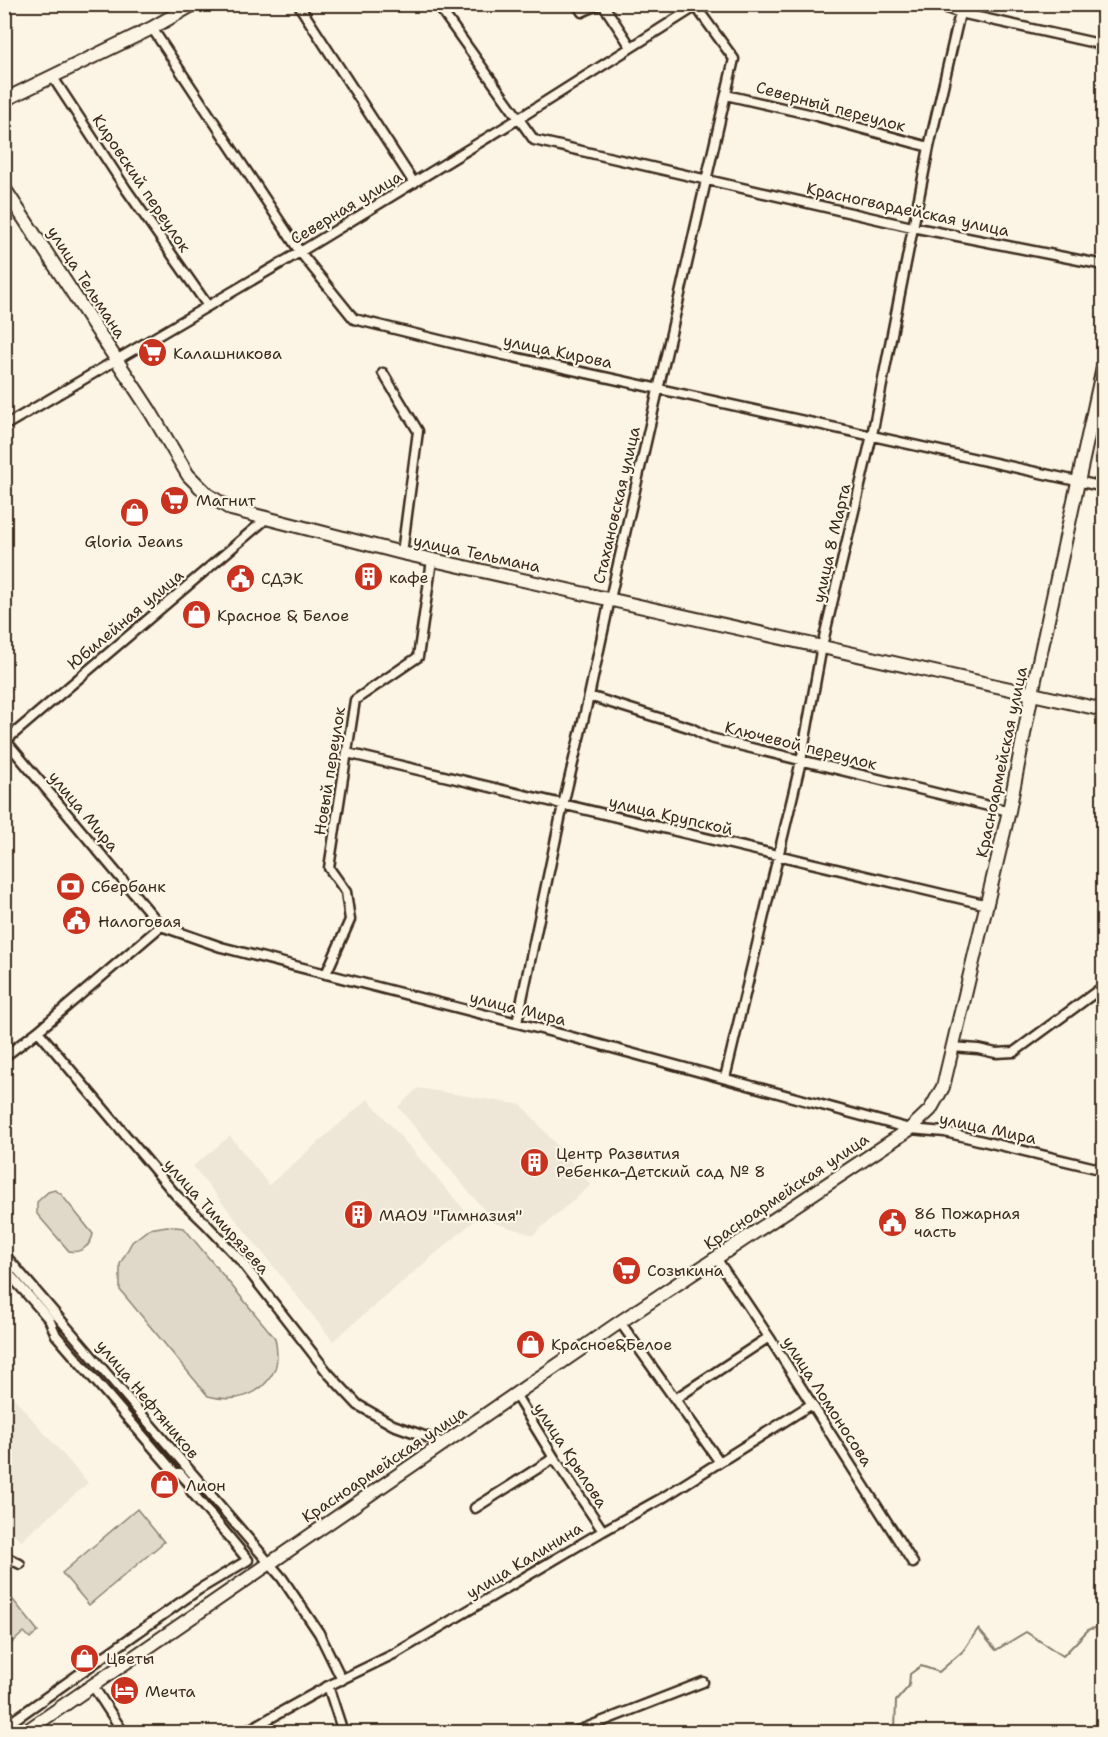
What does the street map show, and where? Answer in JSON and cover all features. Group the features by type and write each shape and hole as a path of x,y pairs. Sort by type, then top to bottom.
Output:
{"street":[{"path":"4,100 152,28 194,4"},
{"path":"298,4 414,183"},
{"name":"Красногвардейская улица","path":"436,4 534,140 912,227 1104,265"},
{"path":"577,4 582,12 597,5 604,6 631,47"},
{"name":"Северная улица","path":"4,426 414,183 696,5"},
{"name":"Стахановская улица","path":"517,1023 563,805 590,696 610,599 734,59 696,5"},
{"path":"940,5 960,12 1104,45"},
{"name":"улица 8 Марта","path":"725,1078 801,761 822,646 872,435 912,227 960,12"},
{"name":"улица Кирова","path":"152,28 300,252 354,319 468,347 1104,487"},
{"name":"Кировский переулок","path":"52,76 126,189 208,306"},
{"name":"Северный переулок","path":"726,94 929,147"},
{"name":"улица Тельмана","path":"4,188 150,411 188,475 208,495 231,509 432,560 1104,710"},
{"name":"Красноармейская улица","path":"25,1732 620,1322 910,1129 930,1110 943,1087 988,905 1104,363"},
{"path":"383,373 418,431 402,553"},
{"name":"Юбилейная улица","path":"5,742 266,519"},
{"name":"Новый переулок","path":"326,974 350,920 346,892 329,868 355,700 418,657 432,560"},
{"name":"Ключевой переулок","path":"590,696 691,728 710,738 1009,811"},
{"name":"улица Мира","path":"5,742 161,926 221,947 517,1023 910,1129 945,1132 1104,1170"},
{"name":"улица Крупской","path":"347,753 988,905"},
{"path":"4,1057 38,1031 161,926"},
{"path":"952,1047 978,1048 996,1053 1014,1052 1104,986"},
{"name":"улица Тимирязева","path":"38,1031 175,1194 241,1261 328,1373 358,1405 393,1425 444,1443"},
{"name":"улица Нефтяников","path":"4,1254 282,1578 319,1633 342,1680"},
{"name":"улица Ломоносова","path":"716,1258 770,1337 913,1563"},
{"path":"4,1268 49,1319 56,1335 175,1473 180,1473 192,1487 191,1491 248,1560 198,1590 4,1727"},
{"path":"620,1322 719,1461"},
{"path":"675,1399 770,1337"},
{"name":"улица Крылова","path":"516,1395 554,1458 603,1531"},
{"name":"улица Калинина","path":"245,1732 327,1686 396,1653 664,1497 812,1404"},
{"path":"475,1508 554,1458"},
{"path":"4,1556 20,1564"},
{"path":"575,1732 703,1682"},
{"path":"93,1686 123,1732"},
{"path":"327,1686 343,1732"}],"shaded area":[{"path":"418,1088 522,1105 591,1185 533,1235 495,1223 398,1107"},
{"path":"368,1099 474,1221 333,1341 193,1166 230,1136 269,1185"},
{"path":"55,1190 61,1194 93,1234 88,1245 81,1250 69,1251 37,1214 37,1202 48,1192"},
{"path":"167,1226 184,1228 275,1338 277,1363 274,1371 262,1387 246,1396 227,1399 208,1396 120,1290 120,1264 132,1242 149,1229"},
{"path":"13,1397 88,1483 21,1541 12,1531 5,1537 5,1405"},
{"path":"137,1509 164,1542 89,1605 62,1573"},
{"path":"5,1590 38,1631 30,1638 24,1632 5,1649"}],"waterway":[{"path":"890,1732 895,1729 896,1701 909,1686 910,1674 921,1666 939,1672 963,1651 978,1629 996,1650 1026,1632 1063,1656 1089,1629 1104,1627"}],"place":[{"name":"Калашникова","path":"152,353"},
{"name":"Магнит","path":"175,500"},
{"name":"Gloria Jeans","path":"134,513"},
{"name":"кафе","path":"368,577"},
{"name":"СДЭК","path":"240,578"},
{"name":"Красное & Белое","path":"196,615"},
{"name":"Сбербанк","path":"70,886"},
{"name":"Налоговая","path":"77,921"},
{"name":"Центр Развития Ребенка-Детский сад № 8","path":"535,1162"},
{"name":"МАОУ \"Гимназия\"","path":"358,1215"},
{"name":"86 Пожарная часть","path":"893,1222"},
{"name":"Созыкина","path":"626,1270"},
{"name":"Красное&Белое","path":"530,1344"},
{"name":"Лион","path":"165,1485"},
{"name":"Цветы","path":"85,1658"},
{"name":"Мечта","path":"124,1691"}]}
